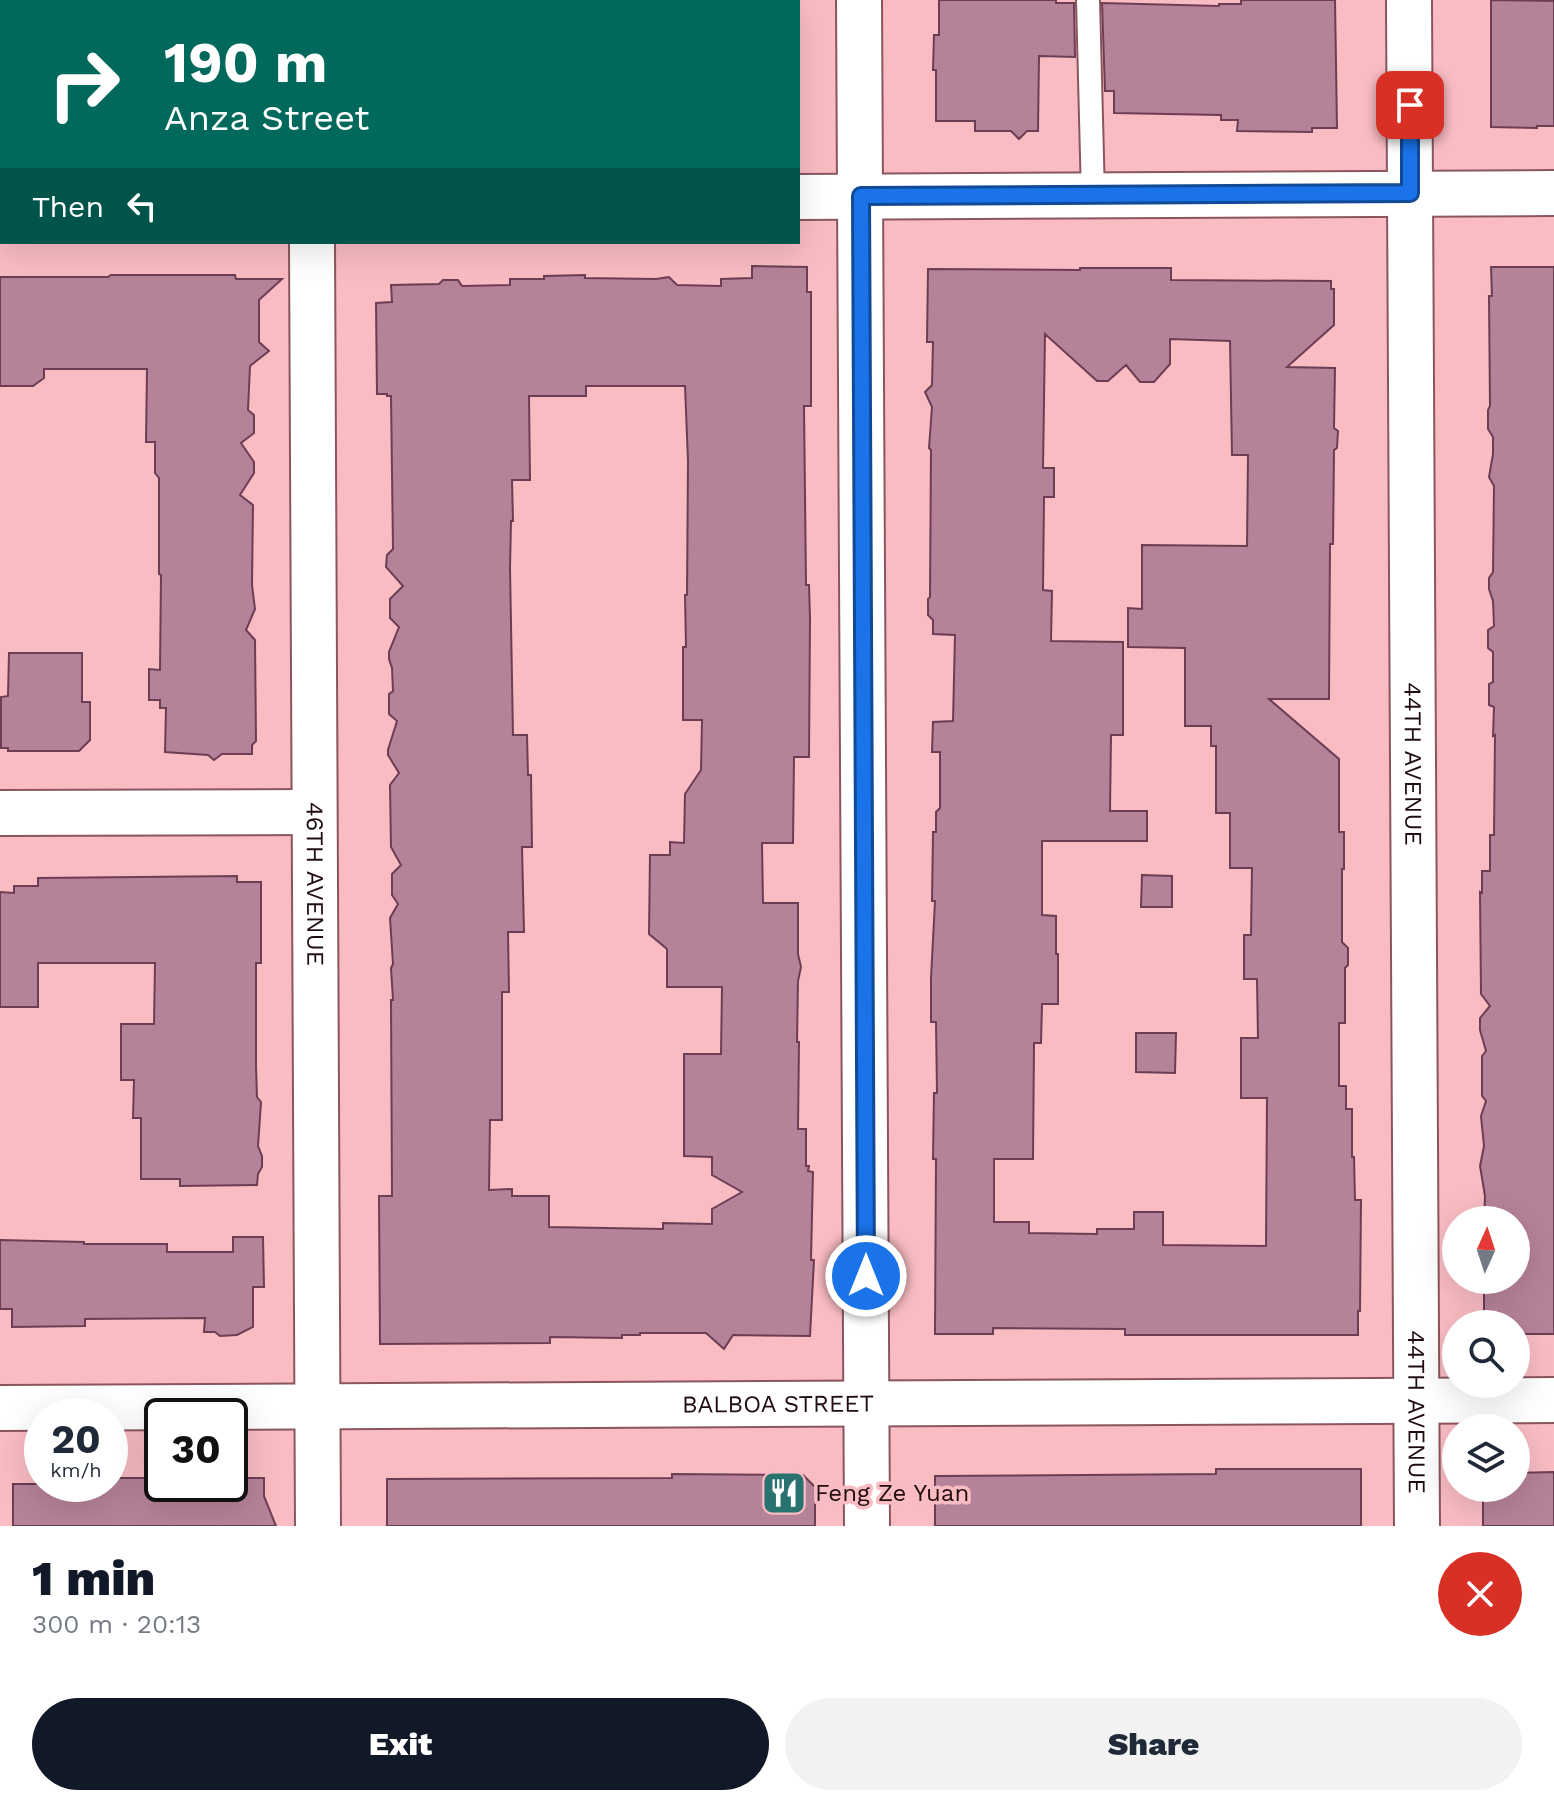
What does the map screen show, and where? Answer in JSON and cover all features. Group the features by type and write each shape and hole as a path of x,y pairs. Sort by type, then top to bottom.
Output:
{"street":[{"path":"859,0 867,1526"},
{"name":"44TH AVENUE","path":"1409,0 1417,1526"},
{"path":"800,197 1554,193"},
{"name":"46TH AVENUE","path":"312,244 318,1526"},
{"path":"0,813 314,812"},
{"name":"BALBOA STREET","path":"0,1408 1554,1400"}],"lane":[{"path":"1088,0 1093,196"}],"building":[{"path":"939,0 1056,0 1056,3 1074,3 1075,57 1039,56 1038,131 1027,131 1019,139 1011,131 975,131 975,121 936,121 936,70 933,70 934,35 939,35"},
{"path":"1241,0 1335,0 1337,128 1312,128 1312,132 1237,131 1238,120 1221,120 1221,115 1114,113 1114,91 1105,91 1102,3 1219,6 1241,4"},
{"path":"1491,0 1554,1 1554,126 1491,127"},
{"path":"752,266 807,267 807,292 811,292 811,406 804,406 806,585 809,585 810,619 809,757 794,757 793,843 762,843 763,903 798,903 801,967 798,981 798,1129 806,1129 806,1166 809,1166 808,1171 813,1172 811,1260 814,1260 810,1336 733,1335 724,1349 706,1333 640,1333 622,1335 622,1338 550,1337 550,1343 380,1344 379,1196 392,1196 393,964 390,918 398,904 392,895 392,874 401,865 391,847 390,785 399,773 388,755 397,721 389,714 389,694 393,691 389,652 399,627 390,618 390,599 403,586 386,567 387,555 393,549 391,396 377,394 376,303 392,302 391,285 439,284 443,280 458,280 462,286 510,285 510,279 585,275 585,278 669,277 677,285 721,286 721,279 752,278","holes":["586,386 685,386 688,461 683,720 702,720 701,770 685,794 684,843 670,842 670,855 650,855 649,934 667,949 667,987 722,987 721,1054 684,1054 684,1156 712,1157 712,1175 742,1192 712,1209 712,1224 663,1223 663,1229 549,1227 549,1196 512,1196 512,1189 489,1190 490,1120 502,1120 502,992 509,992 508,932 524,932 522,847 532,847 527,735 513,735 512,480 530,480 529,396 586,396"]},
{"path":"1491,267 1554,267 1554,1334 1530,1334 1530,1310 1484,1310 1484,1294 1530,1294 1530,1206 1485,1206 1480,1166 1484,1146 1481,1116 1486,1101 1482,1096 1482,1056 1486,1051 1480,1018 1490,1006 1481,994 1480,892 1482,871 1490,871 1490,835 1494,835 1494,707 1489,705 1493,652 1488,648 1488,630 1494,626 1489,589 1489,578 1493,572 1494,486 1489,477 1493,437 1488,429 1489,296 1492,296"},
{"path":"1171,268 1171,280 1331,281 1331,289 1334,289 1334,325 1287,367 1335,368 1334,428 1338,431 1337,448 1334,450 1333,544 1330,544 1329,699 1269,699 1339,759 1339,832 1344,832 1342,942 1348,948 1348,965 1345,968 1345,1023 1339,1023 1339,1086 1346,1086 1346,1109 1352,1109 1355,1200 1361,1200 1358,1335 1125,1335 1125,1329 993,1328 993,1334 935,1334 936,1159 933,1159 934,1093 937,1093 936,1022 931,1022 931,978 935,901 932,901 933,832 936,832 936,812 940,808 940,752 932,752 933,722 953,721 955,635 933,634 933,620 928,615 932,407 925,392 932,385 933,342 927,342 928,269","holes":["1045,334 1097,381 1108,381 1126,365 1140,382 1154,382 1170,364 1170,339 1230,341 1232,455 1248,455 1247,546 1142,545 1142,609 1128,608 1128,647 1185,648 1185,726 1211,726 1211,746 1216,746 1216,813 1230,813 1230,868 1252,868 1251,935 1244,935 1244,979 1257,979 1258,1038 1241,1038 1241,1098 1267,1098 1266,1246 1163,1245 1163,1212 1134,1212 1134,1229 1097,1229 1097,1234 1029,1233 1029,1222 994,1222 994,1159 1033,1159 1034,1043 1041,1043 1042,1004 1058,1004 1056,916 1042,915 1042,841 1147,841 1147,811 1110,811 1111,735 1123,735 1123,642 1051,641 1052,591 1043,590 1044,497 1054,497 1054,468 1043,468"]},
{"path":"235,275 236,279 282,279 259,300 259,342 269,351 250,366 248,410 254,415 254,433 241,443 254,462 254,473 240,495 253,505 252,585 255,609 246,630 255,640 256,741 252,745 252,754 222,754 214,760 208,755 165,752 166,708 160,708 160,700 149,700 149,669 160,670 161,575 155,442 146,442 147,369 44,369 44,378 33,386 0,386 0,277"},
{"path":"9,653 82,653 82,702 90,702 90,740 79,751 8,751 8,748 1,748 1,697 8,696"},
{"path":"1142,875 1172,876 1172,907 1141,907"},
{"path":"237,876 237,882 261,882 261,963 256,963 256,1066 257,1097 261,1102 258,1146 262,1167 257,1185 180,1186 180,1179 141,1179 141,1118 133,1118 134,1080 121,1080 121,1024 154,1024 155,963 38,963 38,1007 0,1007 0,892 14,893 14,886 38,886 38,878"},
{"path":"1136,1033 1176,1033 1175,1073 1136,1072"},
{"path":"233,1237 263,1237 264,1287 253,1287 253,1327 237,1335 220,1336 215,1332 204,1332 205,1318 85,1319 85,1326 12,1327 12,1309 0,1309 0,1240 167,1244 167,1252 233,1252"},
{"path":"1216,1469 1361,1469 1361,1526 935,1526 935,1476 1216,1474"},
{"path":"1554,1472 1554,1526 1483,1526 1483,1502 1530,1502 1530,1473"},
{"path":"672,1474 803,1475 815,1487 815,1526 387,1526 387,1479 672,1478"},
{"path":"128,1478 144,1478 144,1502 248,1502 248,1478 264,1478 264,1496 276,1526 13,1526 13,1484 24,1484 24,1502 128,1502"}],"place":[{"name":"Feng Ze Yuan","path":"784,1493"}],"route":[{"path":"866,1276 861,196 1410,193 1410,105"}]}
